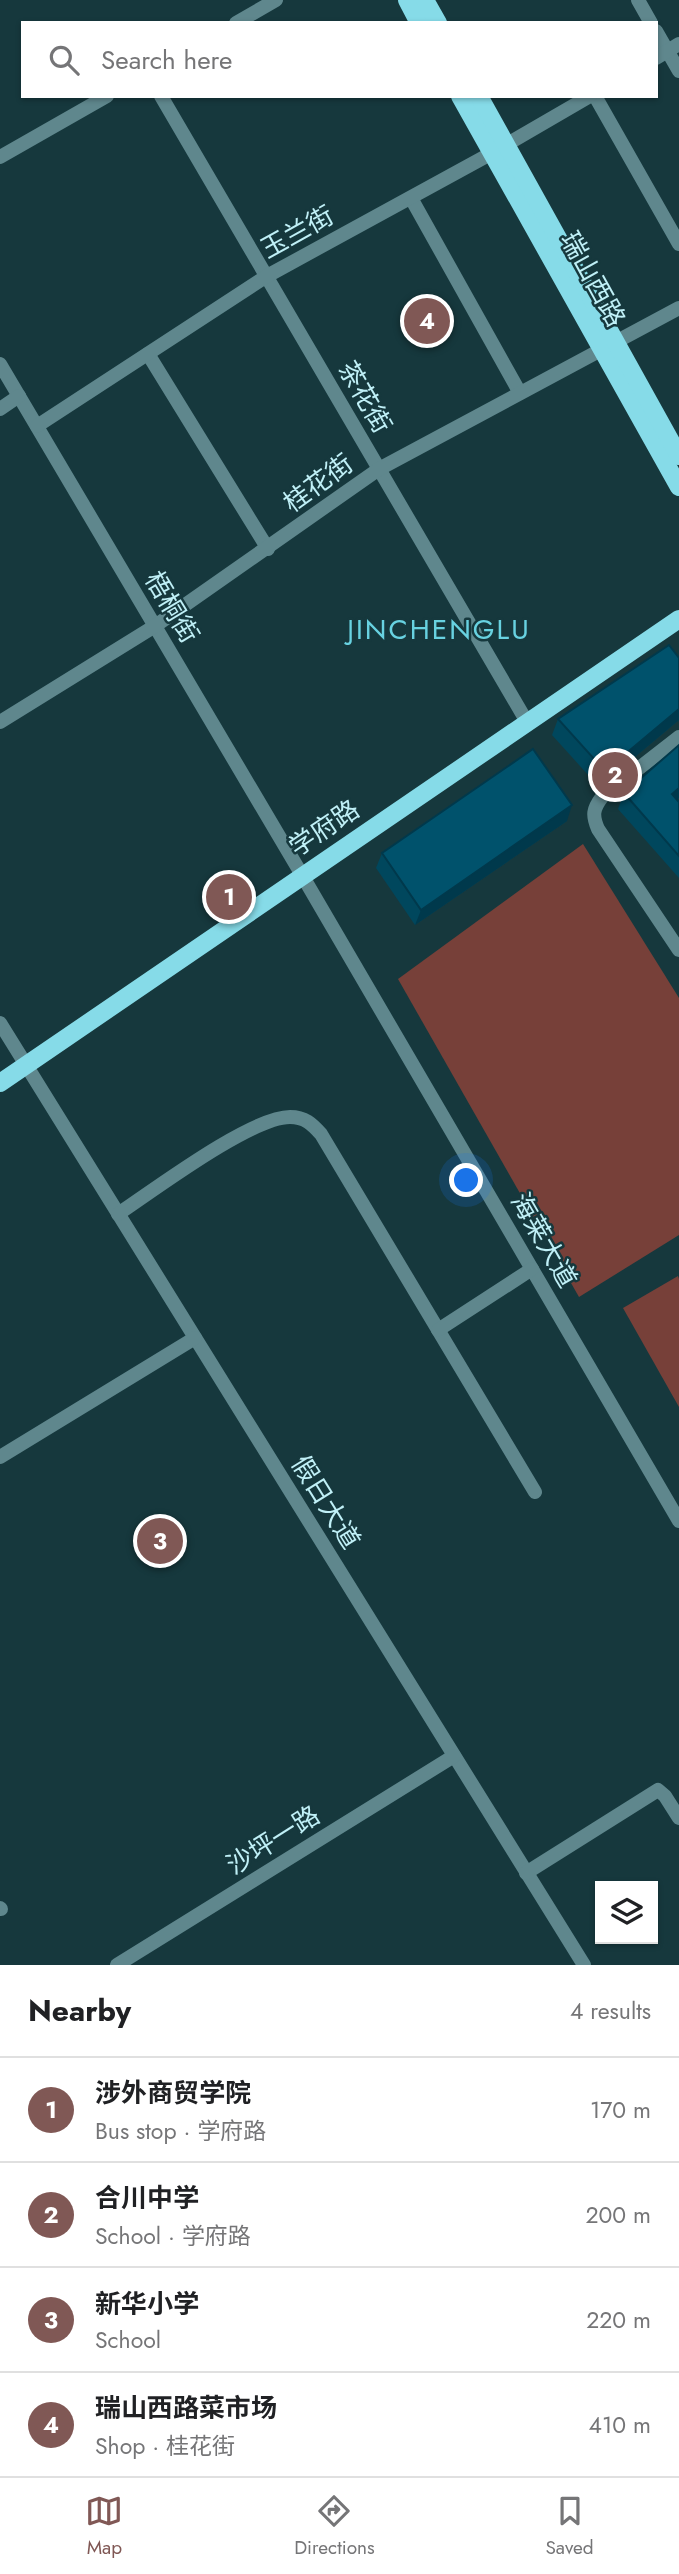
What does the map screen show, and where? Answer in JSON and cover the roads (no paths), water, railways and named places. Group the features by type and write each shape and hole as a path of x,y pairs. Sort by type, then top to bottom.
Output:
{"main road":[{"path":"407,0 418,21"},
{"path":"425,0 437,21"},
{"name":"瑞山西路","path":"461,98 499,149 609,347 679,486"},
{"name":"瑞山西路","path":"480,98 499,149"},
{"name":"瑞山西路","path":"609,347 679,456"},
{"name":"学府路","path":"0,1083 679,619"}],"street":[{"path":"239,21 276,0"},
{"path":"638,0 650,21"},
{"path":"658,34 679,71"},
{"path":"0,157 103,98"},
{"name":"茶花街","path":"162,98 527,722"},
{"name":"玉兰街","path":"37,426 267,276 589,98"},
{"path":"594,98 679,244"},
{"path":"411,198 520,393"},
{"name":"桂花街","path":"0,722 155,626 379,469 679,308"},
{"path":"148,354 268,549"},
{"name":"梧桐街","path":"0,364 302,875"},
{"path":"0,409 19,396"},
{"path":"679,737 602,797 595,807 593,817 598,829 679,950"},
{"name":"海莱大道","path":"302,875 679,1521"},
{"name":"假日大道","path":"0,1023 584,1965"},
{"path":"118,1214 243,1132 289,1117 309,1120 321,1134 535,1492"},
{"path":"438,1330 532,1269"},
{"path":"0,1457 195,1338"},
{"name":"沙坪一路","path":"117,1965 454,1756"},
{"path":"526,1873 658,1790 679,1818"}],"place":[{"name":"瑞山西路菜市场","path":"427,321"},
{"name":"合川中学","path":"615,775"},
{"name":"涉外商贸学院","path":"229,897"},
{"name":"新华小学","path":"160,1541"}],"district":[{"name":"JINCHENGLU","path":"439,629"}]}
